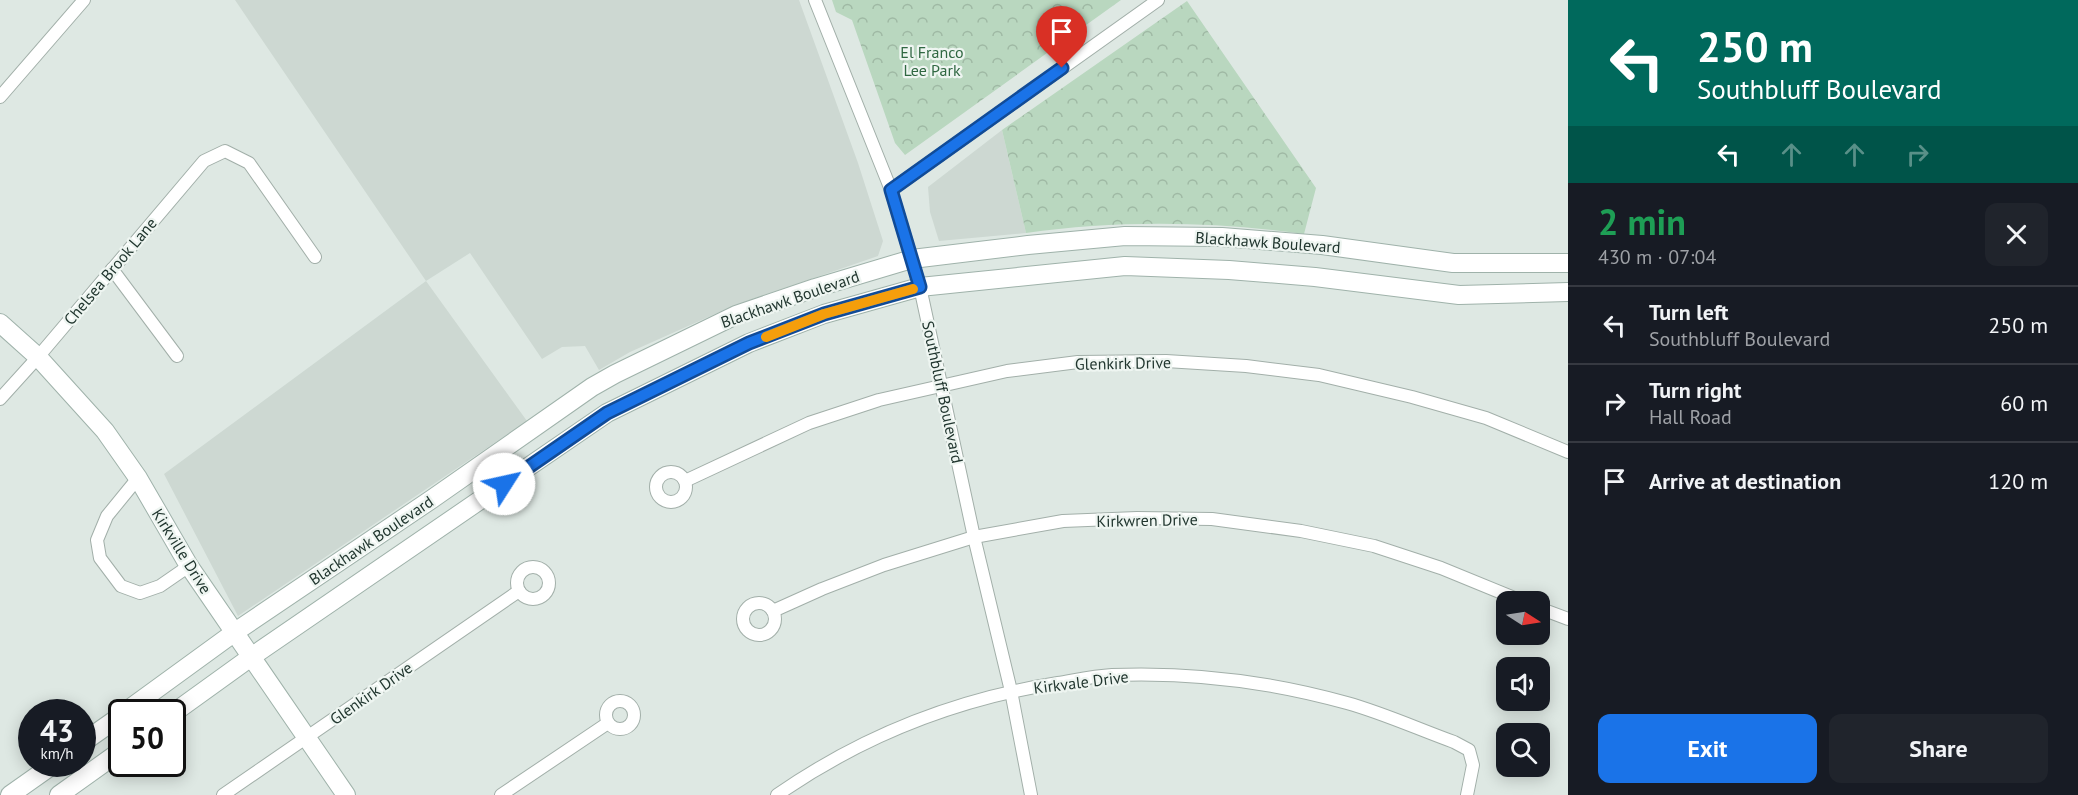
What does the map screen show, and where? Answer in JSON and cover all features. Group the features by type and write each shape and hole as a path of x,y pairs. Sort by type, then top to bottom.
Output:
{"main road":[{"name":"Blackhawk Boulevard","path":"143,699 235,632 563,406 615,374 736,315 814,288 912,259 1125,236 1222,237 1322,245 1453,263 1568,263"},
{"path":"1125,236 1125,266"},
{"path":"1315,277 1322,245"},
{"name":"Blackhawk Boulevard","path":"186,704 607,413 749,343 824,314 920,287 1125,266 1229,270 1315,277 1460,295 1568,292"},
{"path":"814,288 824,314"},
{"name":"Kirkville Drive","path":"0,322 38,357 105,431 138,478 189,566 346,795"},
{"path":"563,406 570,438"},
{"path":"542,422 570,438"},
{"name":"Blackhawk Boulevard","path":"98,732 108,725"},
{"path":"98,732 108,742"},
{"path":"58,795 108,760"},
{"path":"10,795 36,777"}],"street":[{"path":"0,97 84,0"},
{"name":"Southbluff Boulevard","path":"815,0 891,190 920,287 974,537 1011,691 1032,795"},
{"path":"891,190 1158,0"},
{"name":"Chelsea Brook Lane","path":"0,399 204,161 225,151 249,163 315,257"},
{"path":"112,269 177,356"},
{"name":"Glenkirk Drive","path":"685,481 809,423 879,400 1007,371 1077,362 1166,362 1246,366 1319,375 1412,397 1486,418 1568,452"},
{"path":"138,478 107,516 97,540 100,558 122,586 140,593 160,586 189,566"},
{"name":"Kirkwren Drive","path":"772,611 884,565 974,537 1063,521 1137,518 1212,519 1301,531 1374,546 1441,568 1497,591"},
{"name":"Glenkirk Drive","path":"223,795 519,591"},
{"path":"1550,613 1568,620"},
{"name":"Kirkvale Drive","path":"777,795 853,749 932,714 1011,691 1110,675 1188,676 1266,686 1347,703 1454,742 1469,750 1473,765 1467,795"},
{"path":"501,795 608,723"}],"shaded area":[{"path":"235,0 799,0 858,163 883,241 878,256 733,306 630,352 599,370 585,346 562,347 542,359 470,253 426,281"},
{"path":"1002,130 1026,233 939,241 930,212 928,187"},
{"path":"426,281 527,421 238,616 164,474"}],"green space":[{"name":"El Franco Lee Park","path":"832,0 1121,0 905,155 895,143 852,20 836,12"},
{"path":"1187,1 1316,188 1304,234 1235,227 1165,224 1095,226 1026,233 1002,130"}],"slow traffic":[{"path":"766,337 824,314 913,289"}],"route":[{"path":"504,484 607,413 749,343 824,314 920,287 891,190 1062,68"}]}
